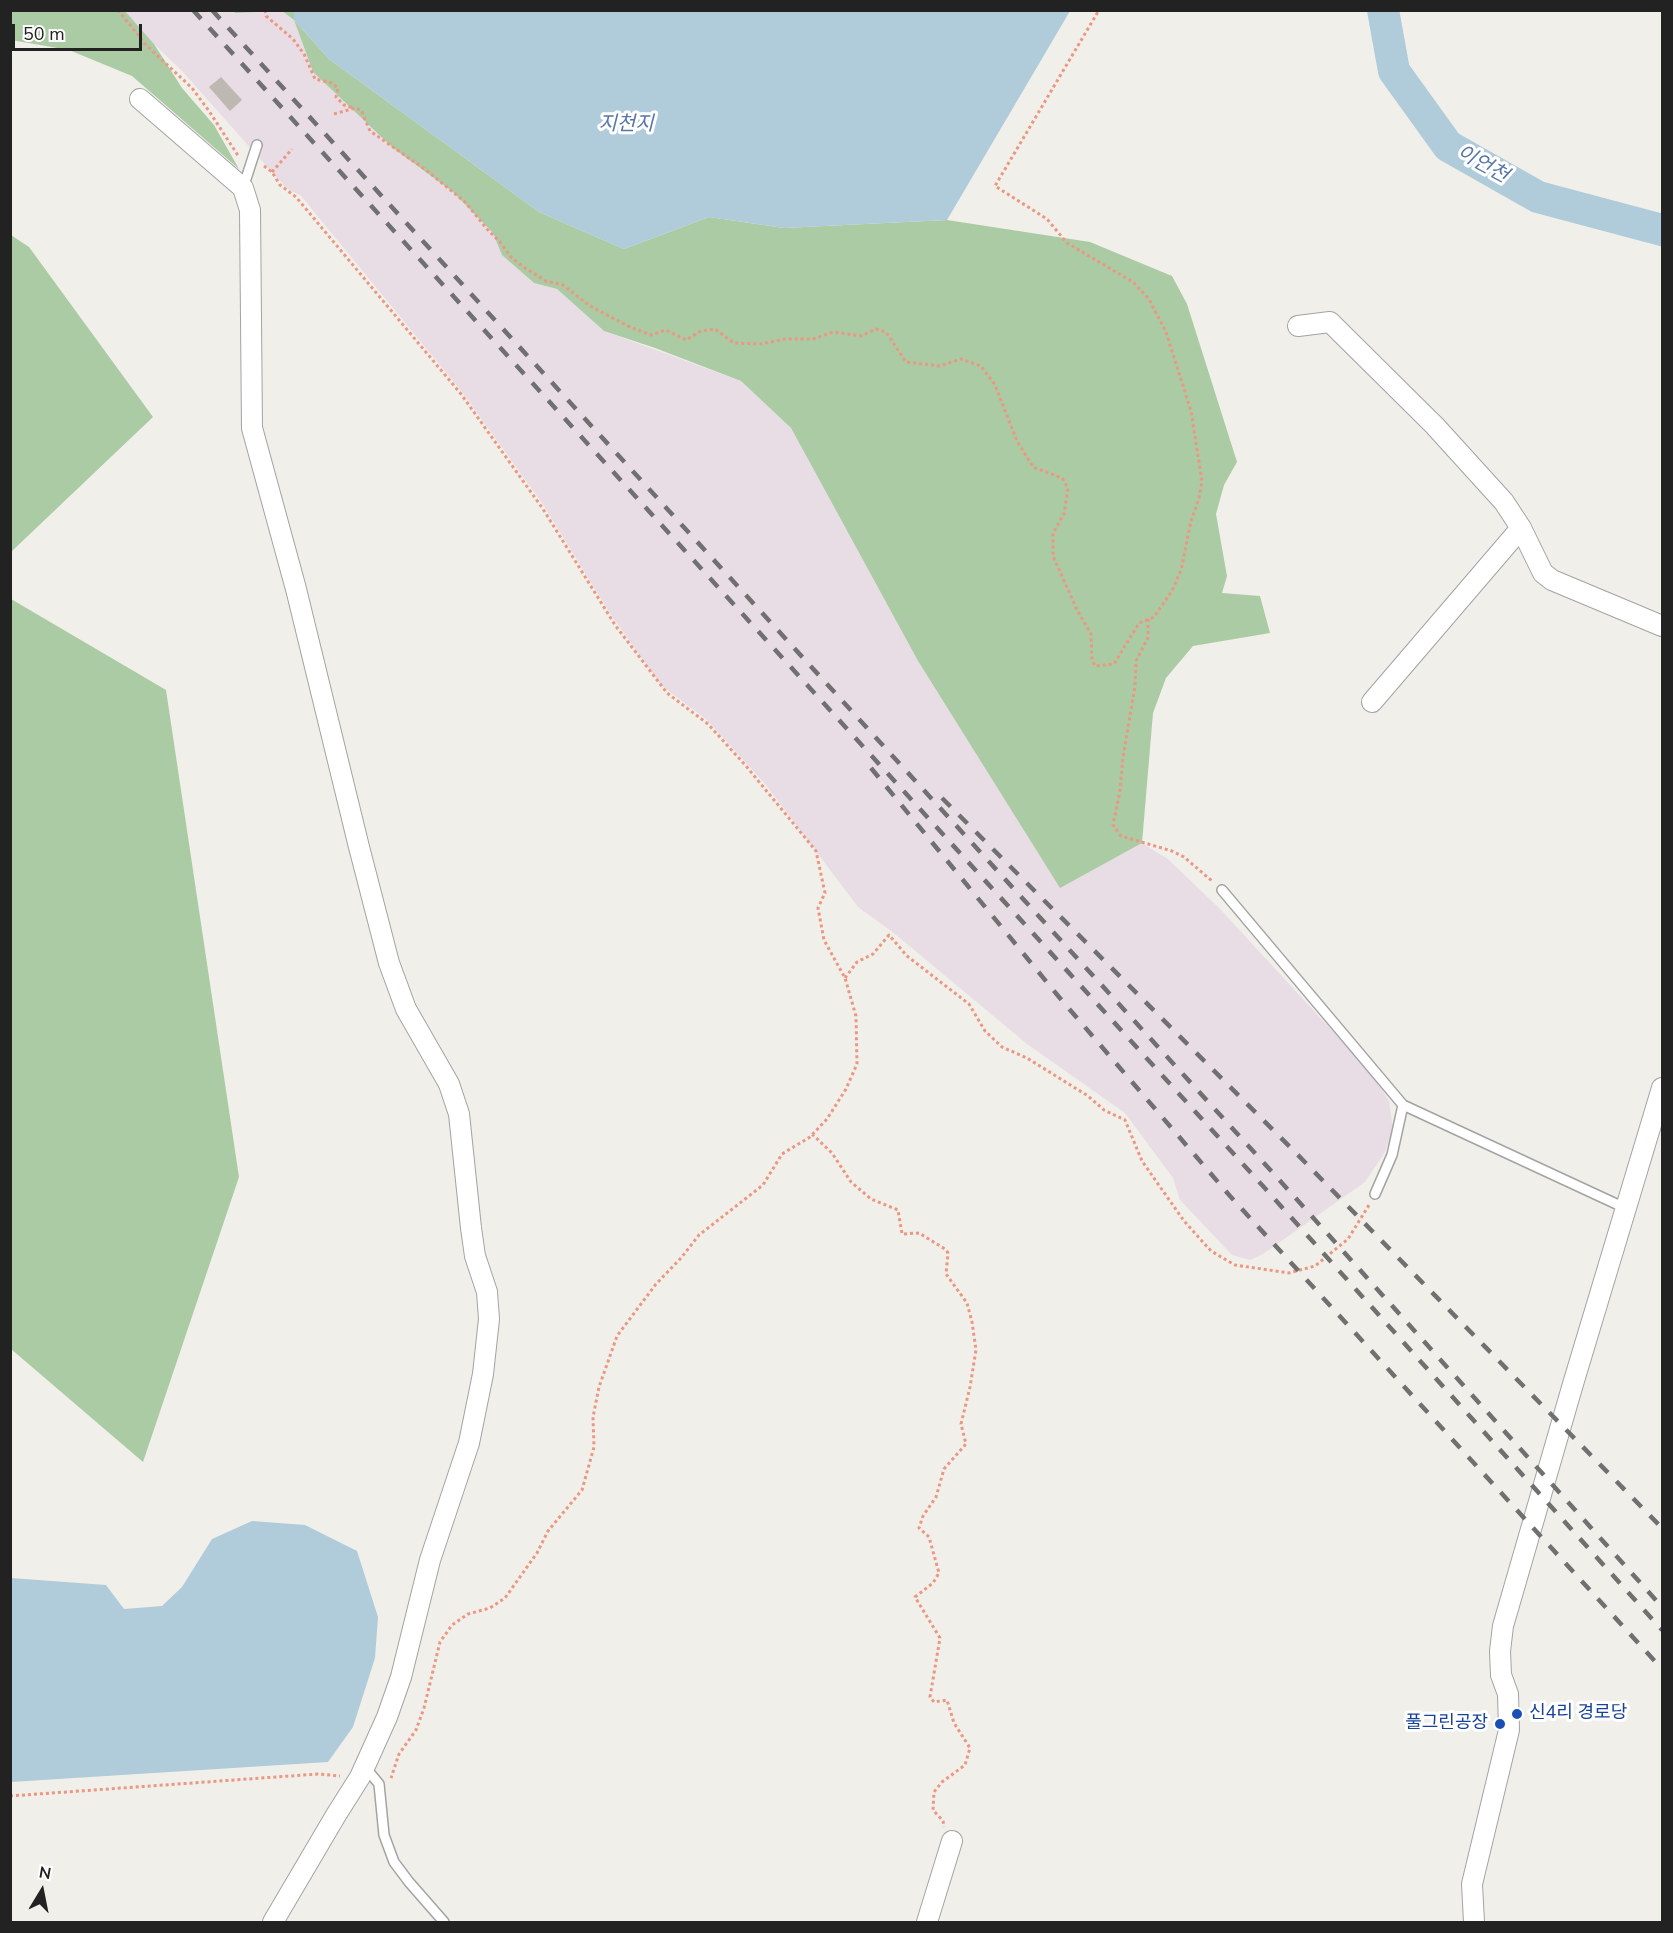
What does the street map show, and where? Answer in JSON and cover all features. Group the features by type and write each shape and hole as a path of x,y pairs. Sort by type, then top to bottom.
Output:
{"street":[{"path":"140,99 243,188 250,210 252,428 296,589 389,963 406,1009 449,1084 459,1114 475,1256 487,1292 489,1319 483,1374 469,1443 430,1560 401,1677 387,1717 362,1772 273,1923"},
{"path":"1298,326 1330,322 1435,426 1504,502 1521,528 1544,573 1552,580 1662,626"},
{"path":"1372,702 1521,528"},
{"path":"1474,1923 1472,1884 1509,1730 1508,1694 1501,1675 1500,1651 1503,1626 1662,1088"},
{"path":"927,1923 952,1841"}],"lane":[{"path":"243,188 256,145"},
{"path":"1222,890 1403,1105 1625,1208"},
{"path":"1375,1194 1392,1155 1403,1105"},
{"path":"362,1772 379,1784 384,1835 394,1862 444,1923"}],"path":[{"path":"118,10 146,45 192,88 210,111 244,164 250,166 262,164 272,172 280,185 302,205 461,394 543,509 615,625 655,678 667,693 708,724 816,851 825,893 818,908 824,940 845,978 856,1016 857,1064 846,1089 827,1119 812,1134 782,1154 763,1185 699,1235 656,1284 617,1336 598,1387 593,1417 594,1448 582,1490 548,1531 537,1553 505,1598 490,1608 468,1614 452,1626 440,1642 424,1708 416,1730 399,1754 381,1801"},
{"path":"265,10 266,16 293,39 304,54 315,79 332,83 338,88 336,97 344,105 361,110 370,131 426,170 465,202 511,257 546,281 563,285 590,306 630,327 651,335 666,330 686,340 701,331 715,329 734,343 761,344 785,339 813,339 833,332 861,336 876,329 886,332 906,362 940,366 961,359 981,366 994,385 1017,441 1033,467 1062,478 1068,488 1064,514 1053,533 1053,556 1077,610 1091,634 1092,660 1095,666 1114,663 1140,622 1154,617 1172,591 1181,570 1202,481 1191,411 1166,332 1149,299 1133,282 1067,243 1047,219 995,186 1100,10"},
{"path":"334,114 355,108"},
{"path":"272,172 292,149"},
{"path":"1148,619 1148,638 1136,661 1135,686 1113,825 1121,836 1172,851 1184,857 1222,890"},
{"path":"845,978 857,962 873,954 889,935 908,956 969,1004 985,1031 1002,1047 1027,1058 1088,1096 1104,1110 1125,1120 1142,1161 1184,1221 1211,1251 1235,1265 1289,1273 1315,1266 1348,1239 1375,1194"},
{"path":"812,1134 832,1153 851,1182 871,1199 898,1210 902,1234 919,1233 945,1249 948,1253 946,1274 967,1303 972,1322 976,1350 961,1424 966,1444 944,1469 936,1497 923,1516 919,1528 929,1537 939,1573 933,1583 915,1597 940,1638 930,1697 934,1702 946,1700 954,1724 970,1748 964,1765 942,1782 934,1792 933,1810 943,1821 946,1835 952,1841"},
{"path":"10,1796 362,1772"}],"shaded area":[{"path":"233,10 236,13 282,11 294,20 313,72 393,148 453,192 493,233 503,255 534,283 557,289 604,331 741,381 791,428 918,661 1060,887 1142,843 1168,859 1221,910 1374,1076 1389,1101 1393,1129 1385,1152 1365,1182 1263,1254 1250,1260 1232,1255 1180,1200 1173,1178 1125,1113 1027,1044 895,934 858,907 766,785 707,720 661,685 611,615 542,503 462,392 301,196 286,188 125,11"}],"green space":[{"path":"10,11 125,11 154,44 182,88 214,125 239,169 132,76 69,50 11,40"},
{"path":"234,11 282,11 235,13"},
{"path":"282,11 294,11 294,20"},
{"path":"294,20 329,59 539,212 624,249 709,217 784,228 947,220 1090,242 1172,276 1187,304 1237,462 1224,485 1216,514 1227,576 1222,593 1260,596 1270,633 1193,646 1166,678 1153,713 1142,843 1060,888 918,661 791,428 741,381 604,331 557,289 534,283 502,255 493,233 453,192 393,148 313,72"},
{"path":"11,235 29,247 153,417 11,552"},
{"path":"11,599 166,690 239,1177 143,1462 11,1349"}],"water":[{"name":"지천지","path":"1070,10 947,220 784,228 709,217 624,249 539,212 329,59 294,20 294,11"},
{"path":"252,1521 305,1525 357,1551 378,1617 375,1658 353,1727 328,1762 11,1782 11,1578 106,1585 124,1609 162,1606 182,1587 212,1539"}],"building":[{"path":"221,78 241,100 230,110 210,87"}],"waterway":[{"name":"이언천","path":"1383,10 1394,71 1448,146 1538,197 1662,230"}],"railway":[{"path":"193,10 1262,1185 1662,1630"},
{"path":"212,10 1274,1174 1662,1607"},
{"path":"871,768 1059,997 1230,1196 1662,1669"},
{"path":"942,798 1293,1150 1662,1528"}],"place":[{"name":"신4리 경로당","path":"1517,1714"},
{"name":"풀그린공장","path":"1500,1724"}]}
